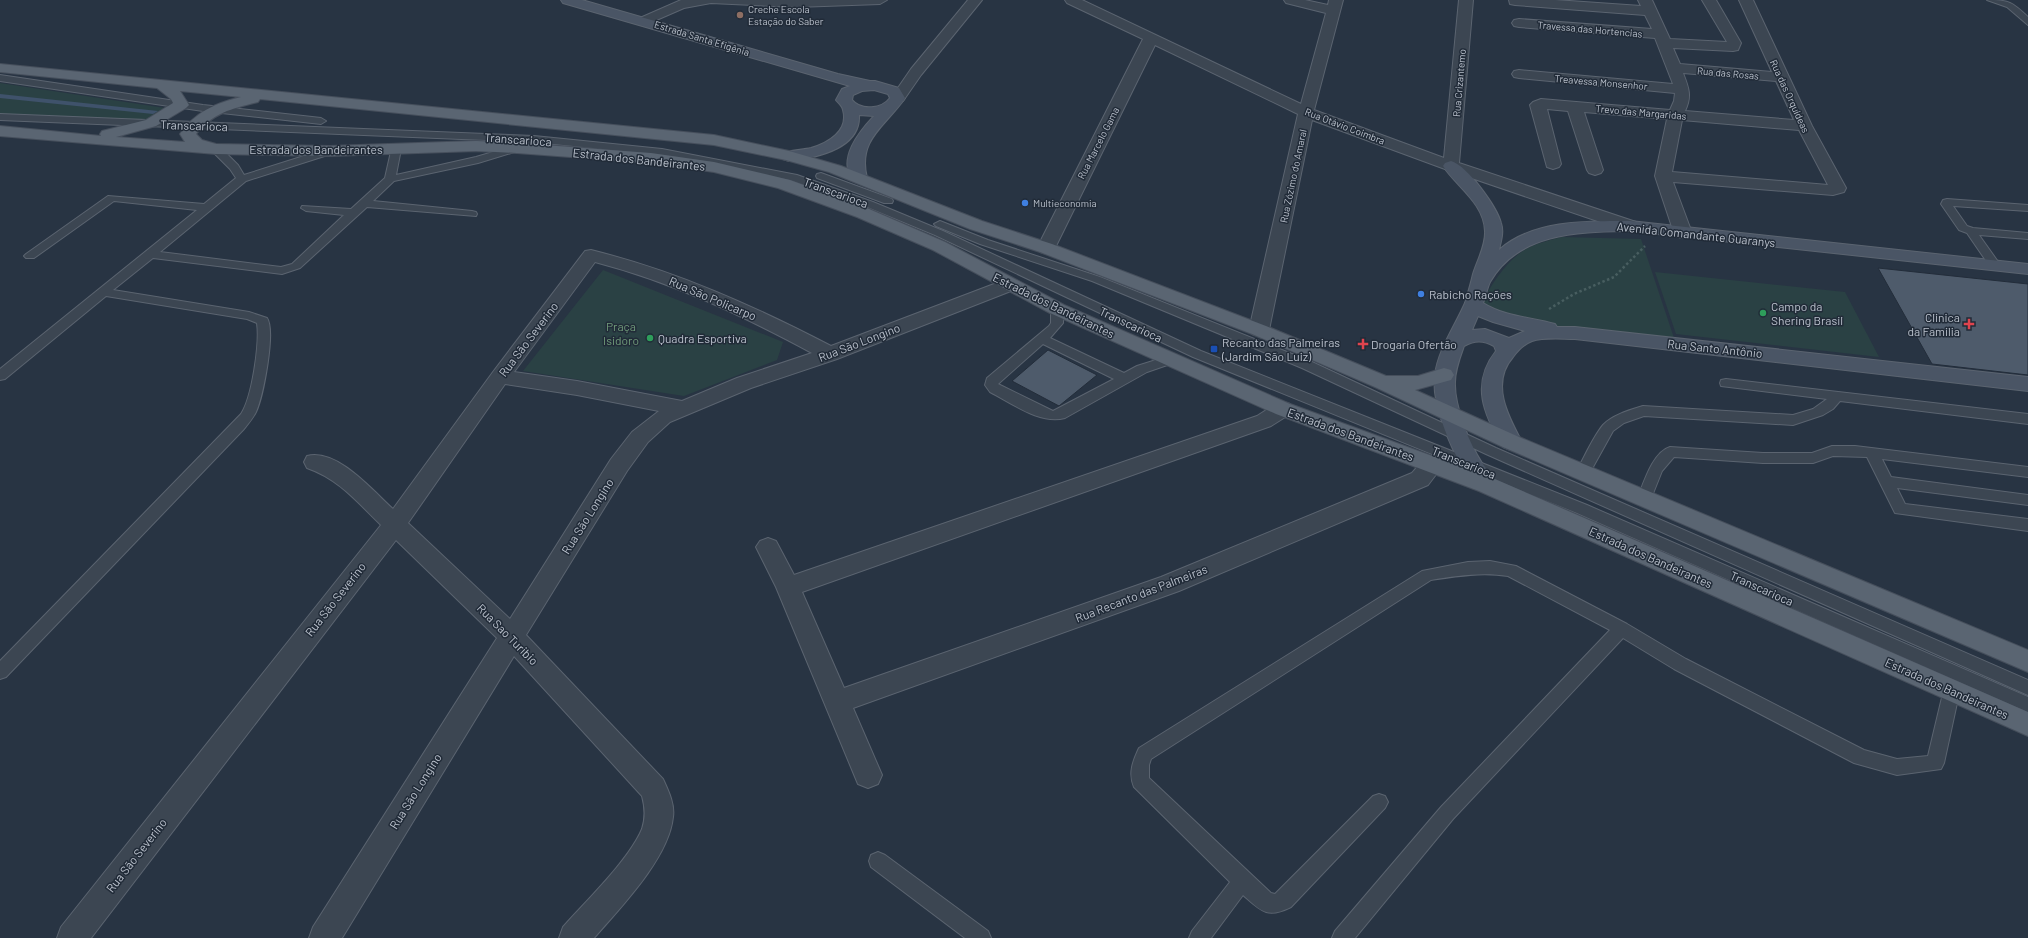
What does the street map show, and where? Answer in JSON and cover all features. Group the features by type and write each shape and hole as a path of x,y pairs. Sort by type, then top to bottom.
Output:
{"main road":[{"path":"0,68 714,140 789,156 859,178 976,225 1046,248 1260,330 1382,382 1455,425 1511,442 1644,497 2028,661"},
{"path":"71,138 131,130 151,123 182,105 181,100 177,95 161,84"},
{"path":"216,149 194,143 189,139 188,134 194,125 217,109 248,100 278,95"},
{"name":"Estrada dos Bandeirantes","path":"0,130 71,138 216,149 330,151 476,146 517,148 650,158 714,168 784,184 863,213 939,246 1009,285 1057,309 1282,409 1487,485 1952,689 2028,724"},
{"path":"1382,382 1419,383 1444,375"}],"street":[{"name":"Estrada Santa Efigênia","path":"568,0 645,21 835,78 867,85 883,86"},
{"path":"645,21 681,4 709,0"},
{"path":"712,0 774,3 833,3 880,0"},
{"path":"859,178 854,162 855,155 861,142 975,0"},
{"name":"Rua Otávio Coimbra","path":"1072,0 1306,112 1451,166 1630,226"},
{"path":"1291,0 1308,5 1335,5"},
{"name":"Rua Crizantemo","path":"1451,166 1466,0"},
{"name":"Travessa das Hortencias","path":"1519,23 1733,47 1734,43 1709,0"},
{"name":"Rua das Orquídeas","path":"1664,176 1837,189 1838,187 1804,126 1746,0"},
{"path":"1515,1 1647,6"},
{"name":"Rua Zózimo do Amaral","path":"1260,330 1306,112 1335,5"},
{"name":"Rua das Rosas","path":"1647,6 1676,68 1682,89 1682,101 1675,116 1664,176 1683,233"},
{"name":"Rua Marcelo Gama","path":"1046,248 1151,38"},
{"name":"Rua das Rosas","path":"1676,68 1781,77"},
{"path":"883,86 916,72"},
{"name":"Treavessa Monsenhor","path":"1519,74 1682,89"},
{"path":"789,156 817,152 829,147 842,137 851,122 848,102 835,78"},
{"path":"848,102 852,89 867,85"},
{"path":"883,86 894,90 894,102"},
{"path":"848,102 862,111 876,111 894,102"},
{"name":"Trevo das Margaridas","path":"1553,164 1538,105 1548,104 1574,106 1675,116 1804,126"},
{"path":"1574,106 1595,170"},
{"path":"1451,166 1487,209 1493,220 1494,233 1480,283"},
{"name":"Avenida Comandante Guaranys","path":"1487,485 1471,464 1455,425 1446,396 1444,375 1474,305 1480,283 1503,257 1515,246 1524,242 1547,234 1592,226 1630,226 1683,233 2028,269"},
{"name":"Rua São Policarpo","path":"591,255 664,277 726,302 767,320 830,354"},
{"name":"Rua São Severino","path":"72,938 394,525 500,377 591,255"},
{"name":"Rua São Longino","path":"324,938 511,636 619,465 640,437 663,417 682,408 744,383 830,354 1009,285"},
{"path":"1474,305 1493,316 1517,324 1574,333"},
{"name":"Rua Santo Antônio","path":"1511,442 1500,420 1491,388 1492,373 1497,361 1517,341 1528,336 1540,334 1574,333 2028,384"},
{"path":"1457,342 1469,335 1488,335 1502,342 1506,352"},
{"path":"500,377 577,388 682,408"},
{"path":"788,587 1264,421 1282,409"},
{"name":"Rua Sao Turibio","path":"315,462 332,468 347,479 511,636 653,788 658,802 659,818 654,834 641,858 574,938"},
{"name":"Rua Recanto das Palmeiras","path":"838,702 1170,584 1414,482 1426,474 1433,464"},
{"path":"768,547 788,587 868,775"}],"lane":[{"path":"1991,0 2010,5 2028,22"},
{"name":"Transcarioca","path":"0,78 182,105 324,121 556,133 624,139 716,152 834,179 984,242 1096,279 1257,344 1358,387 1455,425 1684,537 2028,688"},
{"name":"Transcarioca","path":"0,117 534,139 662,152 793,177 863,201 939,233 1125,322 1232,369 1596,515 2028,705"},
{"path":"151,254 238,267 282,271 289,269 296,266 390,179 478,160 517,148"},
{"path":"216,149 234,167 242,179"},
{"path":"390,179 396,149"},
{"path":"0,376 242,179 330,151"},
{"path":"30,256 112,198 206,208"},
{"path":"2028,208 1947,202 1946,204 1963,228 1971,231 2028,236"},
{"path":"364,203 472,214"},
{"path":"306,208 353,213"},
{"path":"1971,231 1995,266"},
{"path":"0,672 239,426 251,409 263,351 263,320 249,316 104,292"},
{"path":"1057,309 1057,323 1042,339 992,381 992,385 995,389 1046,416 1060,415 1123,378 1151,365 1172,359"},
{"path":"1042,339 1123,378"},
{"path":"1016,361 1029,367"},
{"path":"1726,383 2028,419"},
{"path":"1078,391 1092,397"},
{"path":"1583,472 1608,428 1619,420 1643,411 1793,420 1816,412 1832,404 1838,396"},
{"path":"1644,497 1656,469 1670,452 1763,458 1813,458 1832,451 1872,454 2028,472"},
{"path":"1872,454 1900,509 2028,525"},
{"path":"1887,482 2028,500"},
{"path":"1379,802 1284,900 1276,904 1266,902 1242,881 1140,781 1140,765 1144,754 1427,574 1483,568 1511,570 1621,629 1680,664 1860,757 1897,767 1935,763 1952,689"},
{"path":"1342,938 1447,813 1621,629"},
{"path":"878,861 981,938"},
{"path":"1199,938 1242,881"}],"path":[{"path":"1574,333 1544,312 1574,294 1614,277 1661,230"}],"green space":[{"path":"0,83 165,108 151,120 0,114"},
{"path":"1561,237 1641,239 1674,338 1566,328 1499,314 1481,303 1501,272 1513,258 1532,246"},
{"name":"Praça Isidoro","path":"603,270 783,342 777,360 684,396 523,371"},
{"name":"Campo da Shering Brasil","path":"1655,272 1845,292 1879,357 1676,334"}],"water":[{"path":"0,94 158,111 153,114 0,98"}],"building":[{"name":"Clinica da Familia","path":"1878,268 2028,284 2028,375 1932,364"},
{"path":"1048,350 1097,375 1059,406 1012,381"}],"place":[{"name":"Creche Escola Estação do Saber","path":"740,15"},
{"name":"Multieconomia","path":"1025,203"},
{"name":"Rabicho Rações","path":"1421,294"},
{"name":"Campo da Shering Brasil","path":"1763,313"},
{"name":"Clinica da Familia","path":"1969,324"},
{"name":"Quadra Esportiva","path":"650,338"},
{"name":"Drogaria Ofertão","path":"1363,344"},
{"name":"Recanto das Palmeiras (Jardim São Luiz)","path":"1214,349"}]}
